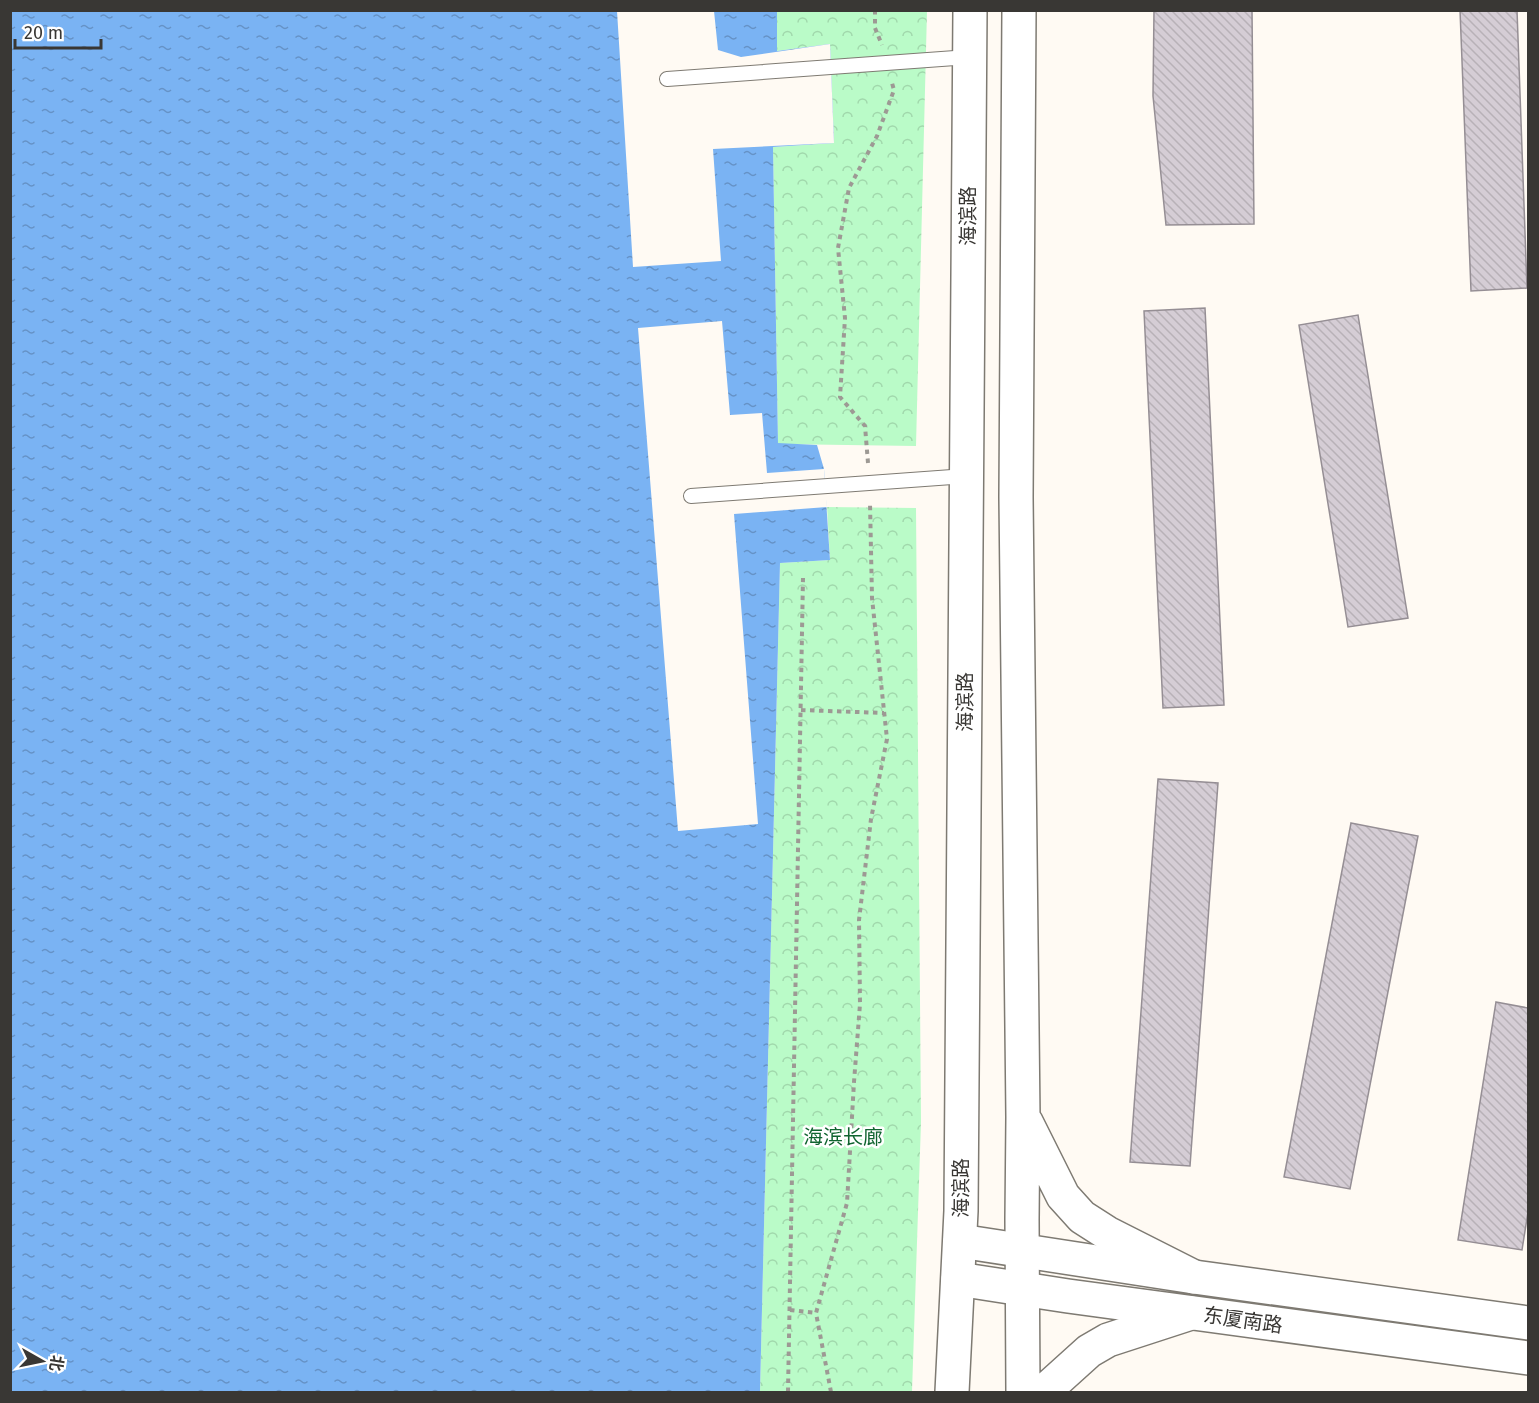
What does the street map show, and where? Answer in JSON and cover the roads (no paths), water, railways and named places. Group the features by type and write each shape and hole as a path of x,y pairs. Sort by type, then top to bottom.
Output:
{"main road":[{"name":"海滨路","path":"952,1392 960,1241 970,10"},
{"path":"1020,10 1016,497 1023,1117 1023,1392"},
{"path":"1023,1117 1063,1196 1082,1217 1107,1233 1194,1277"},
{"name":"东厦南路","path":"960,1241 1194,1277 1528,1323"},
{"name":"东厦南路","path":"958,1279 1528,1358"},
{"path":"1046,1392 1089,1351 1108,1340 1191,1313"}],"lane":[{"path":"667,79 969,57"},
{"path":"691,496 966,476"}],"water":[{"path":"777,10 777,51 830,44 834,143 773,147 778,443 817,445 824,469 830,560 780,563 760,1392 11,1392 10,11"}],"park label":[{"name":"海滨长廊","path":"843,1137"}]}
